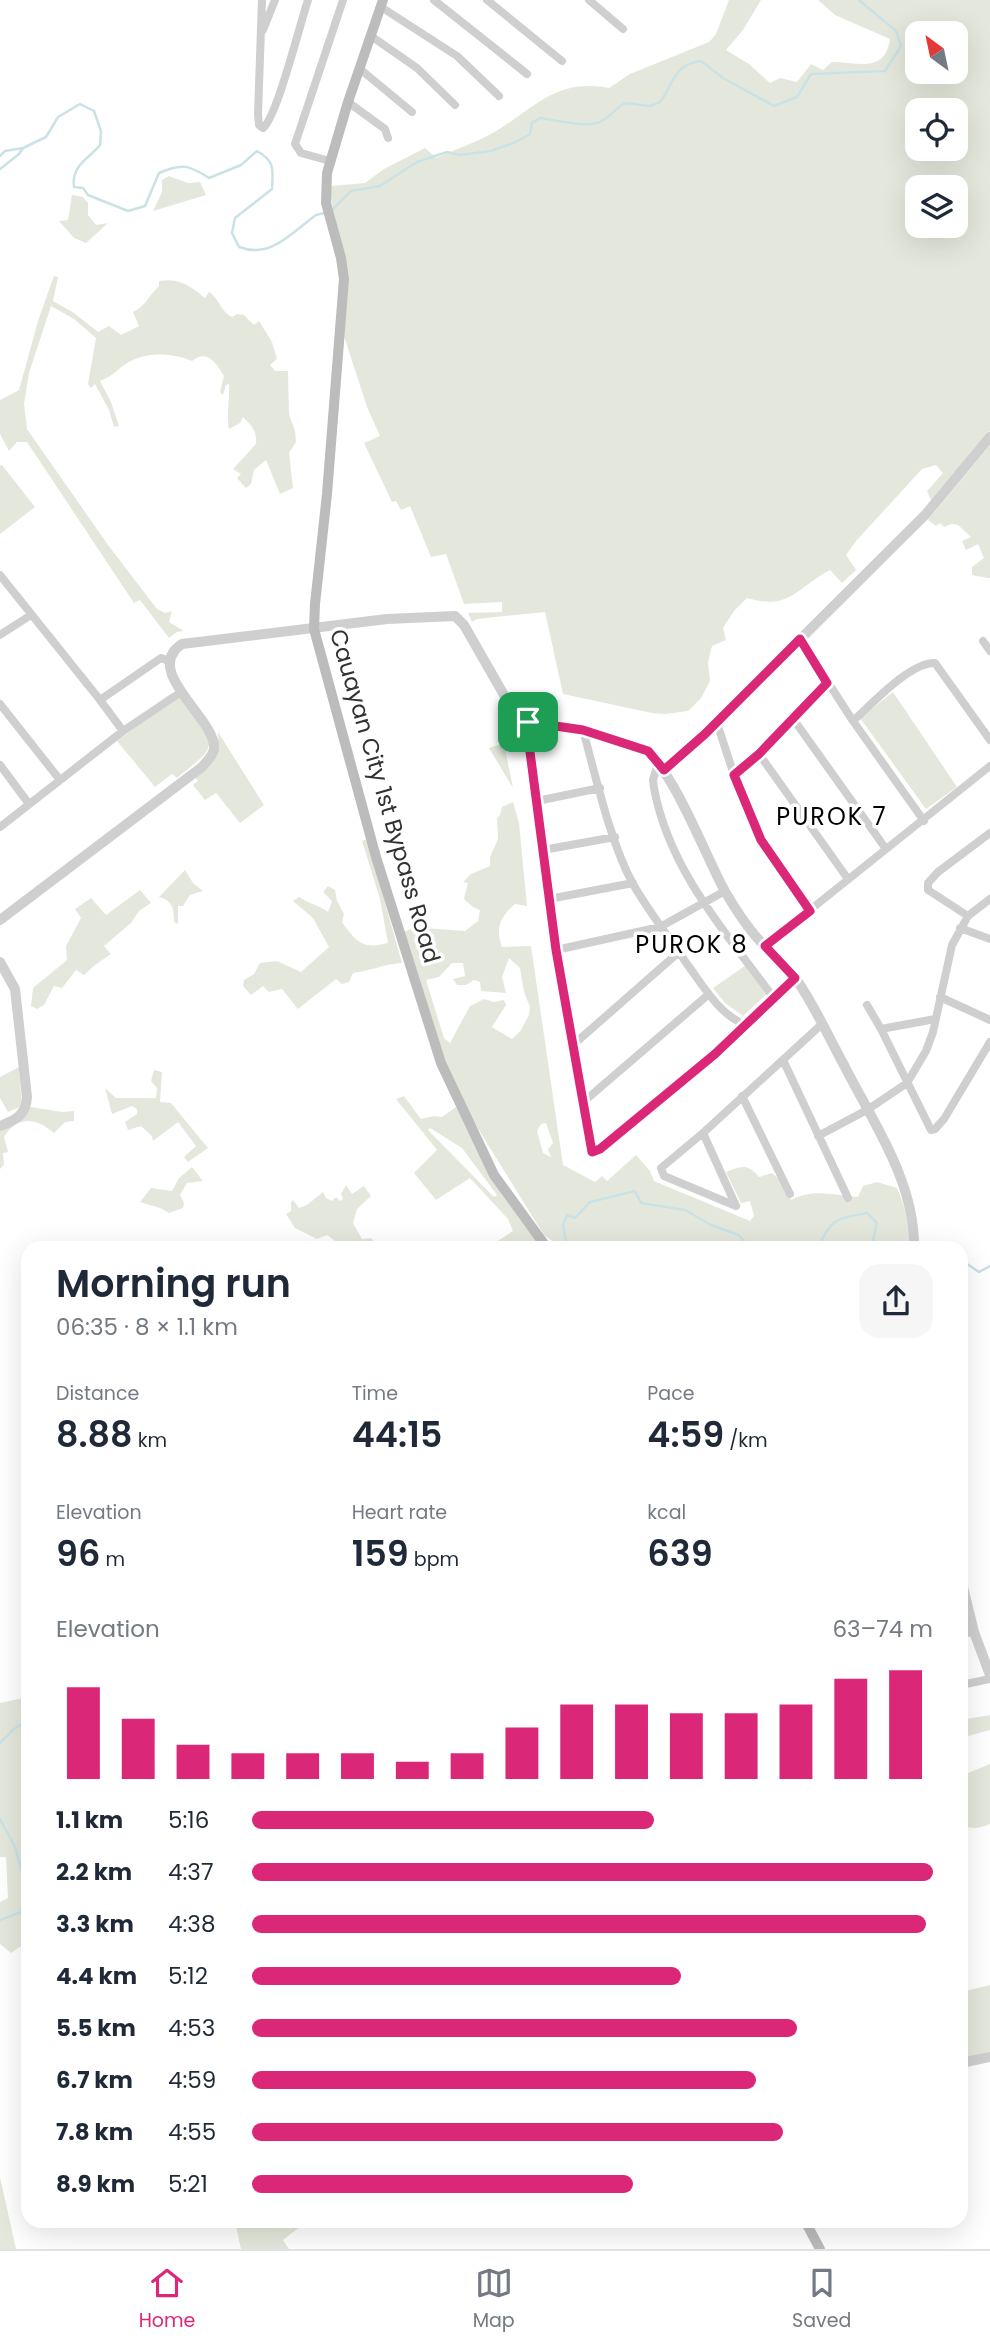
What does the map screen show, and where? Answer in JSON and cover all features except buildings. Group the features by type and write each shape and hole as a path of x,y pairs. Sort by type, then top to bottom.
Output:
{"main road":[{"name":"Cauayan City 1st Bypass Road","path":"382,3 330,161 326,203 343,269 343,309 314,629 376,857 441,1063 494,1175 542,1241"},
{"path":"809,2228 820,2249"}],"street":[{"path":"262,0 258,121 263,128 280,94 308,0"},
{"path":"261,33 275,0"},
{"path":"330,161 301,153 295,144 343,0"},
{"path":"434,0 527,74"},
{"path":"487,0 562,61"},
{"path":"589,0 623,29"},
{"path":"382,3 457,56 499,96"},
{"path":"371,36 417,68 455,105"},
{"path":"360,69 412,112"},
{"path":"348,102 385,129 388,138"},
{"path":"774,998 704,903 676,858 653,780 661,767 717,723 926,514 990,437"},
{"path":"0,575 123,731"},
{"path":"0,635 31,615"},
{"path":"0,920 202,767 210,757 214,745 211,736 181,692 169,661 172,653 182,644 387,619 455,616 464,625 512,709 528,722 583,730 648,751 661,767 725,891 745,923 795,978 822,1024 904,1183 915,1226 914,1241"},
{"path":"800,639 853,721 925,821"},
{"path":"983,641 990,651"},
{"path":"100,700 162,658 169,661"},
{"path":"853,721 909,672 927,663 935,663 990,740"},
{"path":"734,775 794,720 827,683"},
{"path":"0,826 123,731 181,692"},
{"path":"0,704 60,780"},
{"path":"794,720 886,849"},
{"path":"528,722 556,950 590,1150 595,1152 715,1054 795,978"},
{"path":"717,723 734,775 761,840 810,911"},
{"path":"583,730 615,837 633,883 660,927 709,994 729,1016 745,1025"},
{"path":"759,754 848,879"},
{"path":"0,765 29,804"},
{"path":"765,946 925,821 990,766"},
{"path":"537,801 600,788"},
{"path":"968,916 934,895 928,890 928,883 938,872 990,833"},
{"path":"543,850 615,837"},
{"path":"549,899 633,883"},
{"path":"556,950 660,927 725,891"},
{"path":"818,1136 867,1110 907,1083 926,1051 936,1019 948,956 960,929 968,916 990,899"},
{"path":"960,929 990,939"},
{"path":"573,1045 679,952"},
{"path":"0,962 15,989 27,1097 24,1112 18,1118 0,1126"},
{"path":"582,1104 709,994"},
{"path":"940,997 990,1020"},
{"path":"867,1005 929,1128 933,1131 944,1119 990,1042"},
{"path":"881,1029 936,1019"},
{"path":"703,1133 736,1206 662,1174 661,1168 822,1024"},
{"path":"783,1060 848,1198"},
{"path":"742,1096 790,1194"},
{"path":"968,1607 990,1677 968,1683"},
{"path":"968,1633 974,1632"},
{"path":"968,2062 990,2057"}],"shaded area":[{"path":"729,0 761,0 743,30 726,50 749,64 770,83 780,78 797,82 811,64 823,70 832,62 876,62 887,50 890,39 835,15 818,0 990,0 990,431 931,500 927,491 943,473 936,465 922,469 846,555 856,570 842,583 830,570 783,600 773,602 747,598 723,628 726,640 712,646 708,662 710,681 701,698 688,711 652,713 563,694 545,612 477,619 472,622 468,613 502,612 502,602 464,604 446,554 431,557 410,506 401,510 396,501 392,502 364,443 380,436 367,407 344,336 349,277 331,200 331,186 365,183 384,169 425,148 436,158 491,134 558,92 590,86 609,88 630,74 709,42 716,34"},
{"path":"169,176 188,183 200,182 206,195 153,211 162,192 162,180"},
{"path":"72,195 83,197 88,203 88,215 96,225 108,223 86,243 74,238 59,221 68,220"},
{"path":"54,276 58,277 53,301 98,332 109,326 121,335 139,326 133,312 144,304 159,286 159,281 184,284 205,298 209,292 232,317 237,314 244,315 254,325 259,321 272,342 277,359 270,365 275,371 288,371 289,414 296,442 289,453 293,488 280,494 266,460 254,470 251,484 246,488 237,478 241,474 233,469 256,444 255,432 243,417 240,423 229,429 229,384 226,385 223,395 220,392 224,376 211,359 202,356 192,361 160,354 143,356 100,381 119,426 114,427 109,410 95,384 91,388 88,384 96,338 74,319 51,306 29,373 24,404 27,429 108,545 157,609 165,613 172,611 169,622 184,631 169,638 140,600 134,603 27,442 17,442 9,451 0,434 0,400 19,390"},
{"path":"990,445 988,578 972,575 972,567 984,558 978,544 966,550 962,541 971,537 958,525 944,527 940,523 936,526 928,520"},
{"path":"2,465 35,507 0,534 0,466"},
{"path":"893,692 957,787 926,809 860,718"},
{"path":"180,693 203,723 209,741 208,749 177,778 172,774 155,787 117,741"},
{"path":"218,732 264,805 240,823 216,793 205,800 193,785 198,781 193,775 209,762 216,752"},
{"path":"504,743 513,788 489,748"},
{"path":"513,802 519,823 527,906 515,904 506,914 500,923 500,940 502,947 531,946 563,1165 595,1182 602,1176 607,1181 636,1155 650,1171 654,1181 750,1221 754,1216 750,1201 741,1203 726,1172 736,1168 751,1169 759,1177 772,1173 791,1200 816,1193 858,1197 863,1186 877,1182 897,1188 903,1203 909,1241 553,1241 544,1235 464,1106 447,1070 404,932 419,925 424,928 465,931 478,921 480,910 464,899 468,883 463,882 471,874 490,866 490,857 498,839 497,818 502,807","holes":["509,958 520,968 530,1007 521,1030 512,1039 492,1027 506,1005 504,1000 494,1002 484,999 470,1006 450,1043 444,1038 426,980 439,977 452,963 463,963 465,976 453,979 457,985 466,985 474,980 480,982 481,991 506,993 502,977","546,1123 553,1143 548,1149 551,1157 543,1153 537,1131 541,1124"]},
{"path":"367,839 402,963 353,973 349,982 342,984 336,979 298,1009 282,989 269,992 263,986 251,995 243,986 244,980 254,974 260,963 277,961 301,972 329,947 313,918 293,901 299,897 328,912 332,901 323,892 328,886 335,890 344,914 342,922 356,939 366,945 388,943 380,899 362,841"},
{"path":"185,870 193,883 203,891 190,895 183,906 178,906 178,924 174,922 170,903 159,897"},
{"path":"140,890 151,903 139,911 131,923 104,946 111,954 84,975 76,970 62,988 54,986 44,1005 37,1009 31,1006 33,988 67,960 66,946 81,918 75,909 91,898 106,915"},
{"path":"746,965 768,993 743,1016 725,1003 713,988"},
{"path":"19,1067 22,1106 8,1112 0,1098 0,1077"},
{"path":"154,1070 162,1072 160,1102 171,1103 208,1148 188,1162 184,1157 196,1146 178,1122 153,1141 152,1136 141,1126 128,1130 125,1122 137,1114 137,1109 132,1106 112,1114 105,1088 116,1098 156,1098 157,1088 151,1081"},
{"path":"404,1096 421,1119 442,1117 456,1107 502,1187 538,1241 498,1241 513,1231 508,1219 470,1178 436,1200 414,1173 437,1150 396,1099","holes":["430,1128 462,1148 497,1195 494,1197 428,1130"]},
{"path":"31,1107 62,1112 74,1111 74,1121 65,1122 54,1133 34,1122 15,1125 4,1137 8,1152 3,1153 4,1165 0,1169 0,1124"},
{"path":"192,1167 203,1181 187,1183 180,1195 183,1208 169,1213 140,1202 151,1188 172,1191 179,1178"},
{"path":"346,1185 352,1194 364,1186 371,1196 357,1209 353,1223 362,1239 371,1238 373,1241 335,1241 327,1235 317,1239 295,1228 286,1214 291,1211 293,1200 299,1208 323,1192 326,1198 332,1201 336,1197 340,1201 343,1199 341,1194"},
{"path":"21,1698 21,1946 11,1953 0,1944 0,1902 8,1898 6,1857 0,1857 0,1703"},
{"path":"990,1715 990,1730 968,1736 968,1719"},
{"path":"990,1764 990,1824 979,1828 968,1827 968,1773"},
{"path":"990,1985 990,2053 968,2058 968,1990"},
{"path":"0,2177 16,2249 0,2249"},
{"path":"236,2228 298,2228 283,2240 289,2249 241,2249"}],"waterway":[{"path":"331,211 351,191 380,186 417,162 447,152 460,155 491,151 516,142 530,134 532,123 540,118 591,124 605,119 625,103 650,106 660,102 680,70 692,63 701,61 723,78 774,106 797,97 811,74 885,71 901,46 896,31 859,0"},
{"path":"0,156 5,151 23,148 46,137 58,117 80,104 94,111 101,131 100,145 75,173 74,187 83,188 88,195 128,211 145,206 159,173 185,167 209,178 241,165 257,151 267,158 272,166 272,189 235,218 232,233 239,247 250,250 271,247 316,215 324,213"},
{"path":"0,169 23,148"},
{"path":"566,1241 563,1225 567,1215 575,1218 590,1202 635,1191 641,1203 685,1210 711,1225 739,1235 744,1241"},
{"path":"822,1241 831,1225 841,1219 867,1213 877,1223 874,1241"},
{"path":"968,1265 979,1272 990,1266"},
{"path":"0,1743 21,1725"},
{"path":"0,1819 15,1847 21,1868"},
{"path":"0,1920 21,1912"}],"district":[{"name":"PUROK 7","path":"832,817"},
{"name":"PUROK 8","path":"692,945"}],"route":[{"path":"800,639 827,683 794,720 734,775 761,840 810,911 765,946 795,978 715,1054 595,1152 590,1150 589,1146 556,950 528,722 583,730 648,751 664,770 705,734 800,639"}]}
